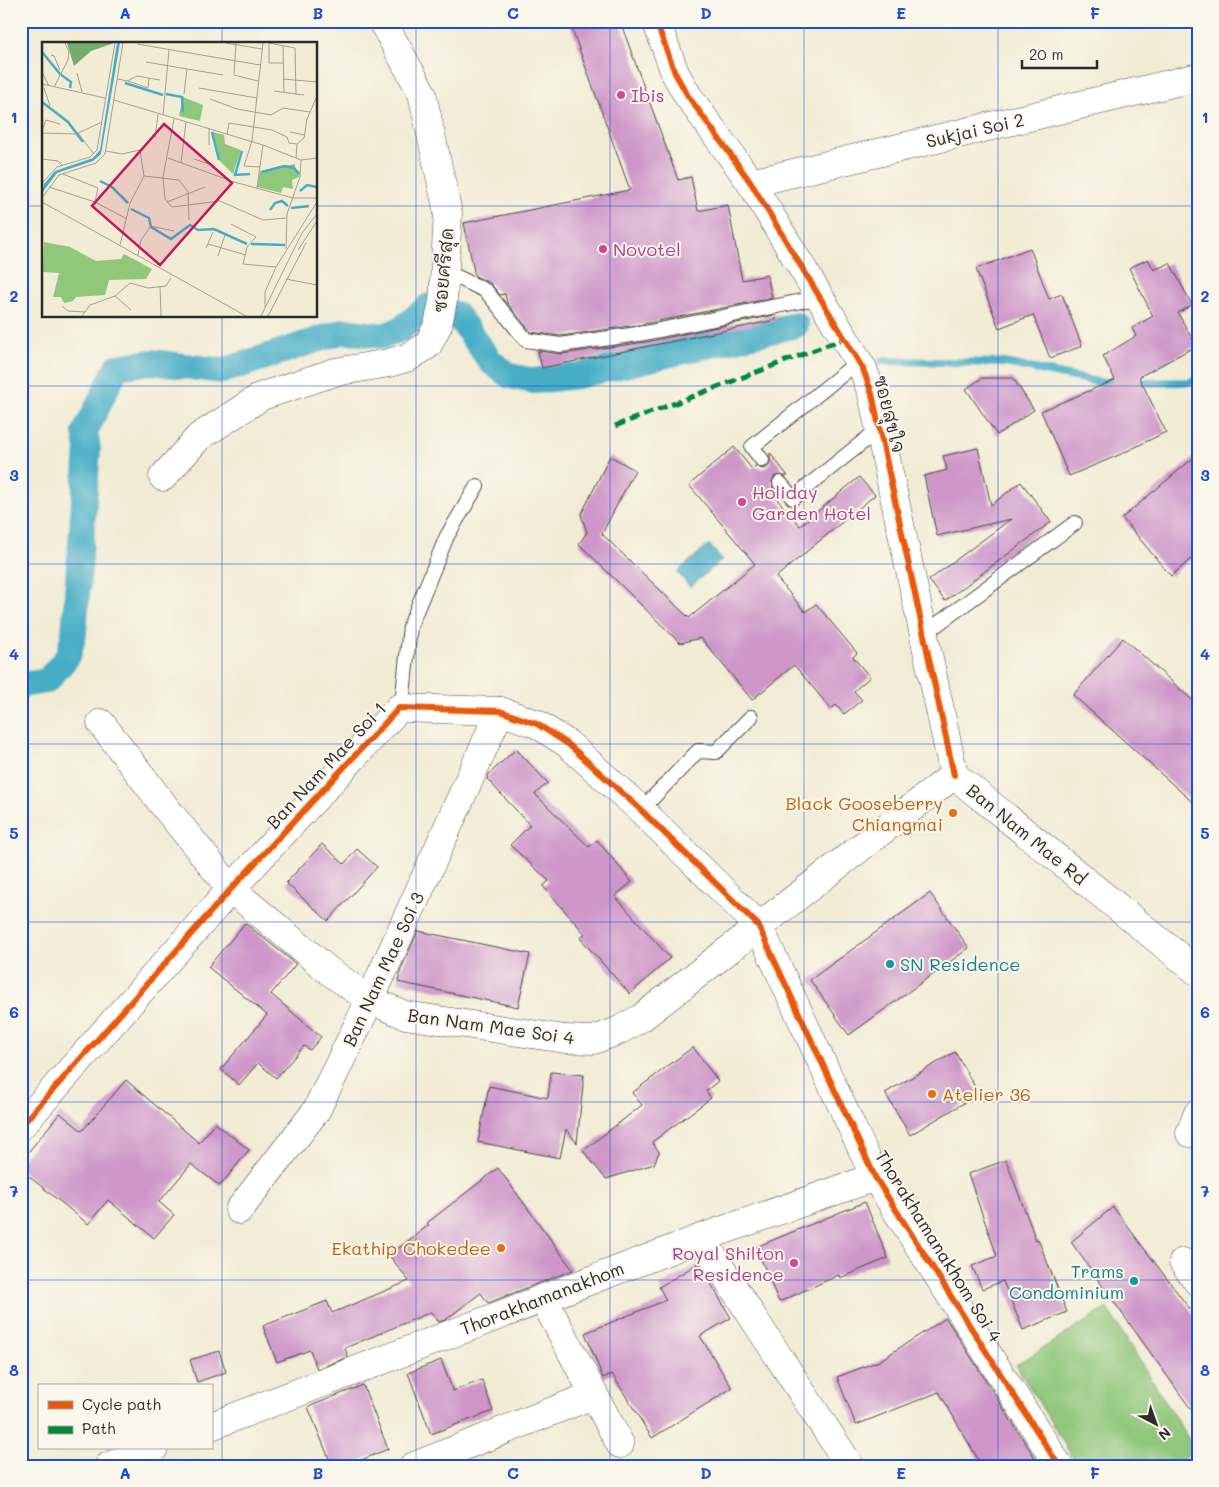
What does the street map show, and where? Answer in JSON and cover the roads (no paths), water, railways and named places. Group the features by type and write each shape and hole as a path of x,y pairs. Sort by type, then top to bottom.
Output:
{"street":[{"name":"ซอยศรีสุด","path":"163,477 199,437 262,396 335,372 390,363 410,357 428,345 440,313 448,213 422,94 382,21"},
{"name":"ซอยสุขใจ","path":"656,21 675,74 688,96 751,182 859,362 872,394 954,775"},
{"name":"Sukjai Soi 2","path":"751,182 1198,77"},
{"name":"Ban Nam Mae Soi 1","path":"21,1126 231,889 399,708 500,711 537,724 568,744 642,810 758,925"},
{"name":"Ban Nam Mae Soi 3","path":"239,1210 316,1111 370,1000 500,711"},
{"name":"Ban Nam Mae Soi 4","path":"101,723 231,889 329,971 370,1000 405,1015 565,1039 594,1040 618,1031 641,1018 758,925"},
{"name":"Ban Nam Mae Rd","path":"758,925 954,775 1198,972"},
{"name":"Thorakhamanakhom Soi 4","path":"758,925 875,1178 1059,1466"},
{"name":"Thorakhamanakhom","path":"212,1426 701,1238 875,1178"},
{"path":"701,1238 850,1466"},
{"path":"543,1298 620,1444"},
{"path":"414,1466 593,1395"},
{"path":"109,1466 149,1450"}],"lane":[{"path":"444,271 486,291 526,340 560,345 644,333 821,297"},
{"path":"762,460 752,447 859,362"},
{"path":"780,483 793,498 879,428"},
{"path":"399,708 403,695 410,626 447,536 477,486"},
{"path":"924,634 1075,523"},
{"path":"642,810 698,751 716,752 751,717"}],"water":[{"path":"709,544 722,560 690,587 677,572"}],"waterway":[{"path":"21,685 47,681 68,656 74,634 88,449 85,432 117,367 151,362 223,371 344,331 384,336 401,329 429,306 457,315 491,362 510,376 534,381 577,376 796,325"},
{"path":"882,361 1005,363 1098,382 1119,383"},
{"path":"1133,383 1189,382 1198,379"}],"place":[{"name":"Ibis","path":"621,95"},
{"name":"Novotel","path":"603,249"},
{"name":"Holiday Garden Hotel","path":"742,502"},
{"name":"Black Gooseberry Chiangmai","path":"953,813"},
{"name":"SN Residence","path":"890,964"},
{"name":"Atelier 36","path":"932,1094"},
{"name":"Ekathip Chokedee","path":"501,1248"},
{"name":"Royal Shilton Residence","path":"794,1263"},
{"name":"Trams Condominium","path":"1134,1281"}]}
